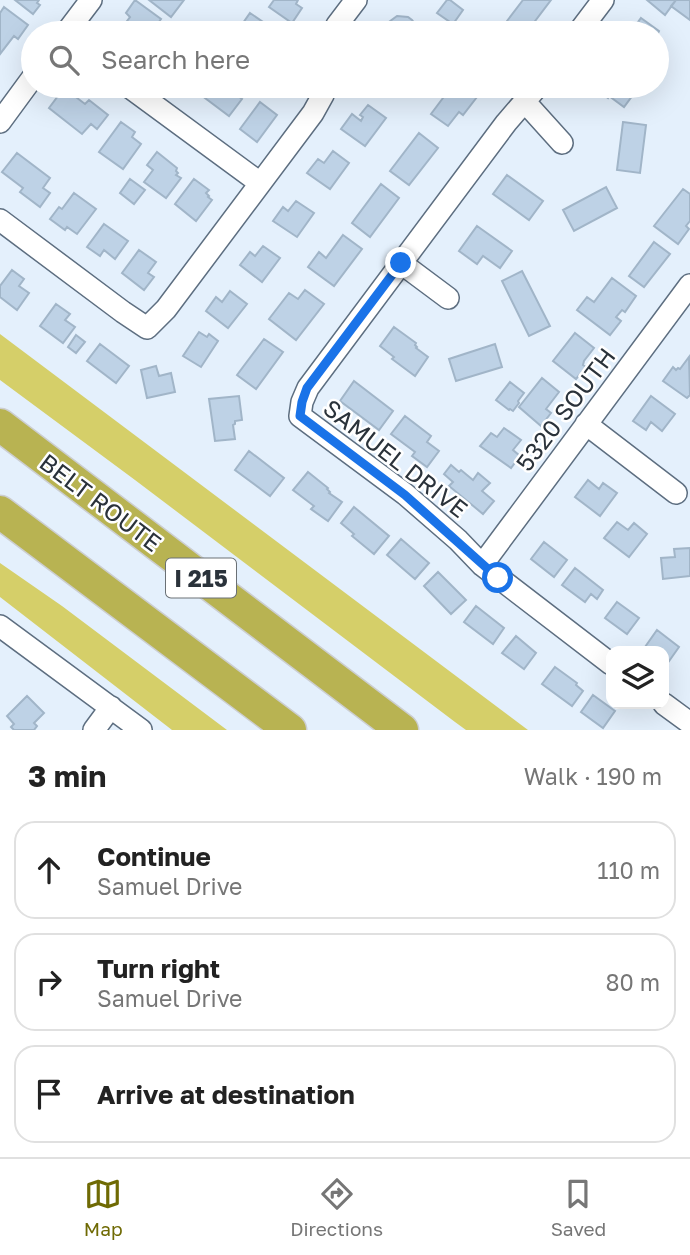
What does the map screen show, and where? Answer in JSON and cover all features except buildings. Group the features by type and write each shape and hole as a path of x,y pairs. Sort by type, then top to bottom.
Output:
{"highway":[{"name":"BELT ROUTE","path":"0,425 402,730"},
{"name":"I 215","path":"0,512 290,730"}],"street":[{"path":"75,21 91,0"},
{"path":"340,21 356,0"},
{"path":"587,21 603,0"},
{"path":"0,122 21,93"},
{"path":"144,98 260,183"},
{"path":"0,220 147,328 166,309 322,98"},
{"name":"SAMUEL DRIVE","path":"482,565 458,540 405,495 300,416 307,388 506,123 528,98"},
{"path":"534,98 562,143"},
{"path":"401,263 448,298"},
{"name":"5320 SOUTH","path":"482,565 690,285"},
{"path":"586,424 676,493"},
{"path":"482,565 606,660"},
{"path":"0,626 141,730"},
{"path":"94,730 111,707"},
{"path":"669,708 690,723"}],"shaded area":[{"path":"0,334 528,730 466,730 455,722 0,380"},
{"path":"0,563 62,606 227,730 172,730 0,597"}],"route":[{"path":"401,263 307,388 300,416 405,495 498,578"}]}
